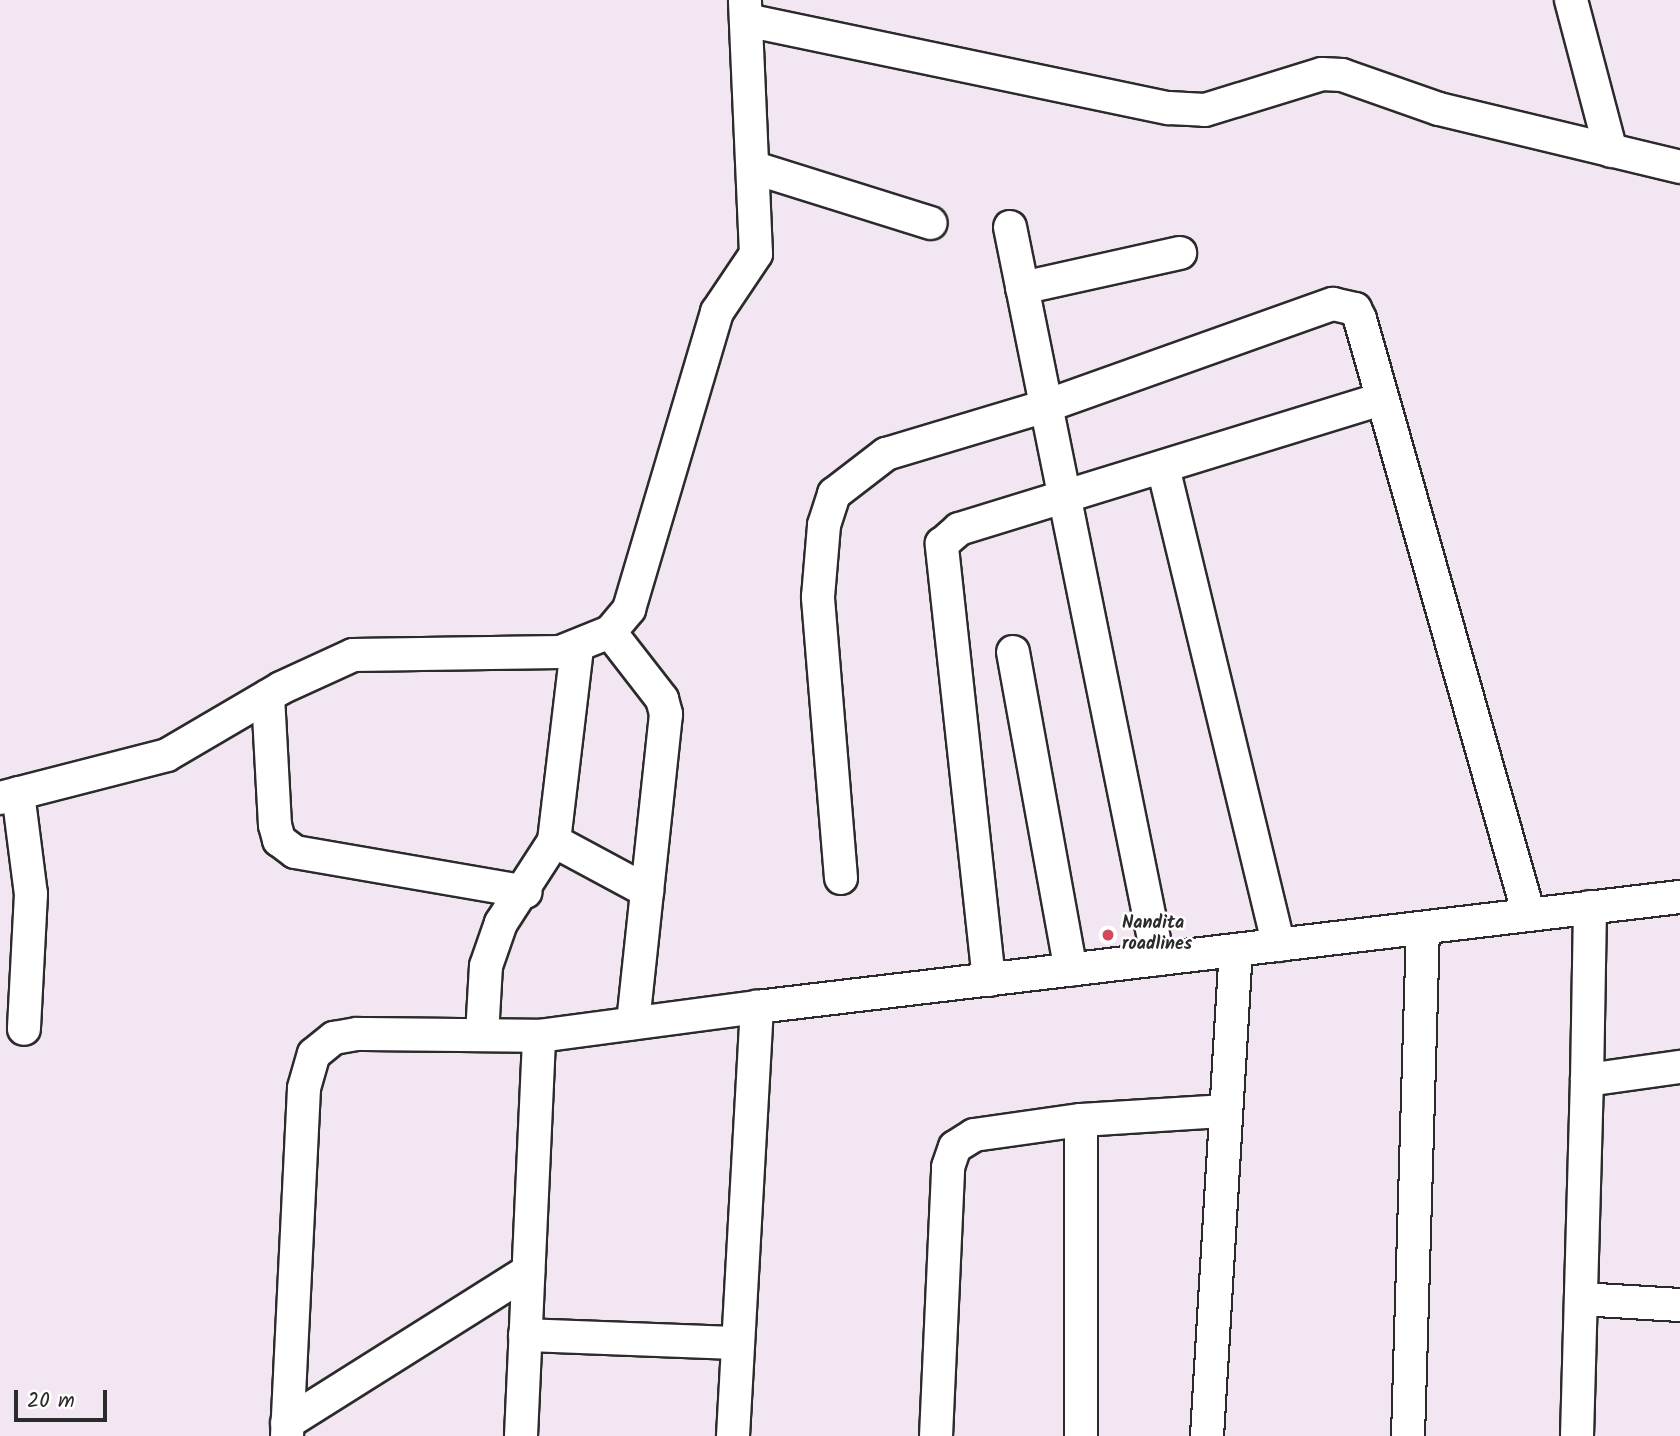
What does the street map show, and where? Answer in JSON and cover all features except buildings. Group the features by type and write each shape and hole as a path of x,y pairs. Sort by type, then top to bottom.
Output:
{"street":[{"path":"1571,0 1611,151"},
{"path":"24,1029 30,880 9,796 167,755 268,696 353,655 578,647 610,632 629,609 717,312 756,254 755,168 745,10 1169,108 1205,110 1322,74 1342,75 1439,109 1680,167"},
{"path":"755,168 931,223"},
{"path":"1010,227 1158,959"},
{"path":"1022,288 1180,253"},
{"path":"841,878 818,597 824,526 834,495 886,454 1046,406 1332,304 1355,309 1529,915"},
{"path":"989,980 940,556 958,529 1381,399"},
{"path":"1163,467 1279,945"},
{"path":"610,632 662,699 666,714 633,1023"},
{"path":"482,1035 486,966 501,923 526,892 554,841 578,647"},
{"path":"1013,652 1071,970"},
{"path":"268,696 275,825 279,840 295,852 526,892"},
{"path":"554,841 647,891"},
{"path":"287,1430 304,1088 314,1055 334,1038 357,1034 538,1036 757,1007 1680,897"},
{"path":"1577,1436 1590,907"},
{"path":"1408,1436 1423,928"},
{"path":"1207,1436 1236,950"},
{"path":"733,1436 757,1007"},
{"path":"521,1436 538,1036"},
{"path":"1587,1080 1680,1067"},
{"path":"936,1436 948,1167 955,1147 974,1135 1081,1120 1226,1111"},
{"path":"1081,1120 1081,1436"},
{"path":"287,1430 528,1271"},
{"path":"1581,1299 1680,1306"},
{"path":"526,1335 738,1343"}],"place":[{"name":"Nandita roadlines","path":"1108,935"}]}
